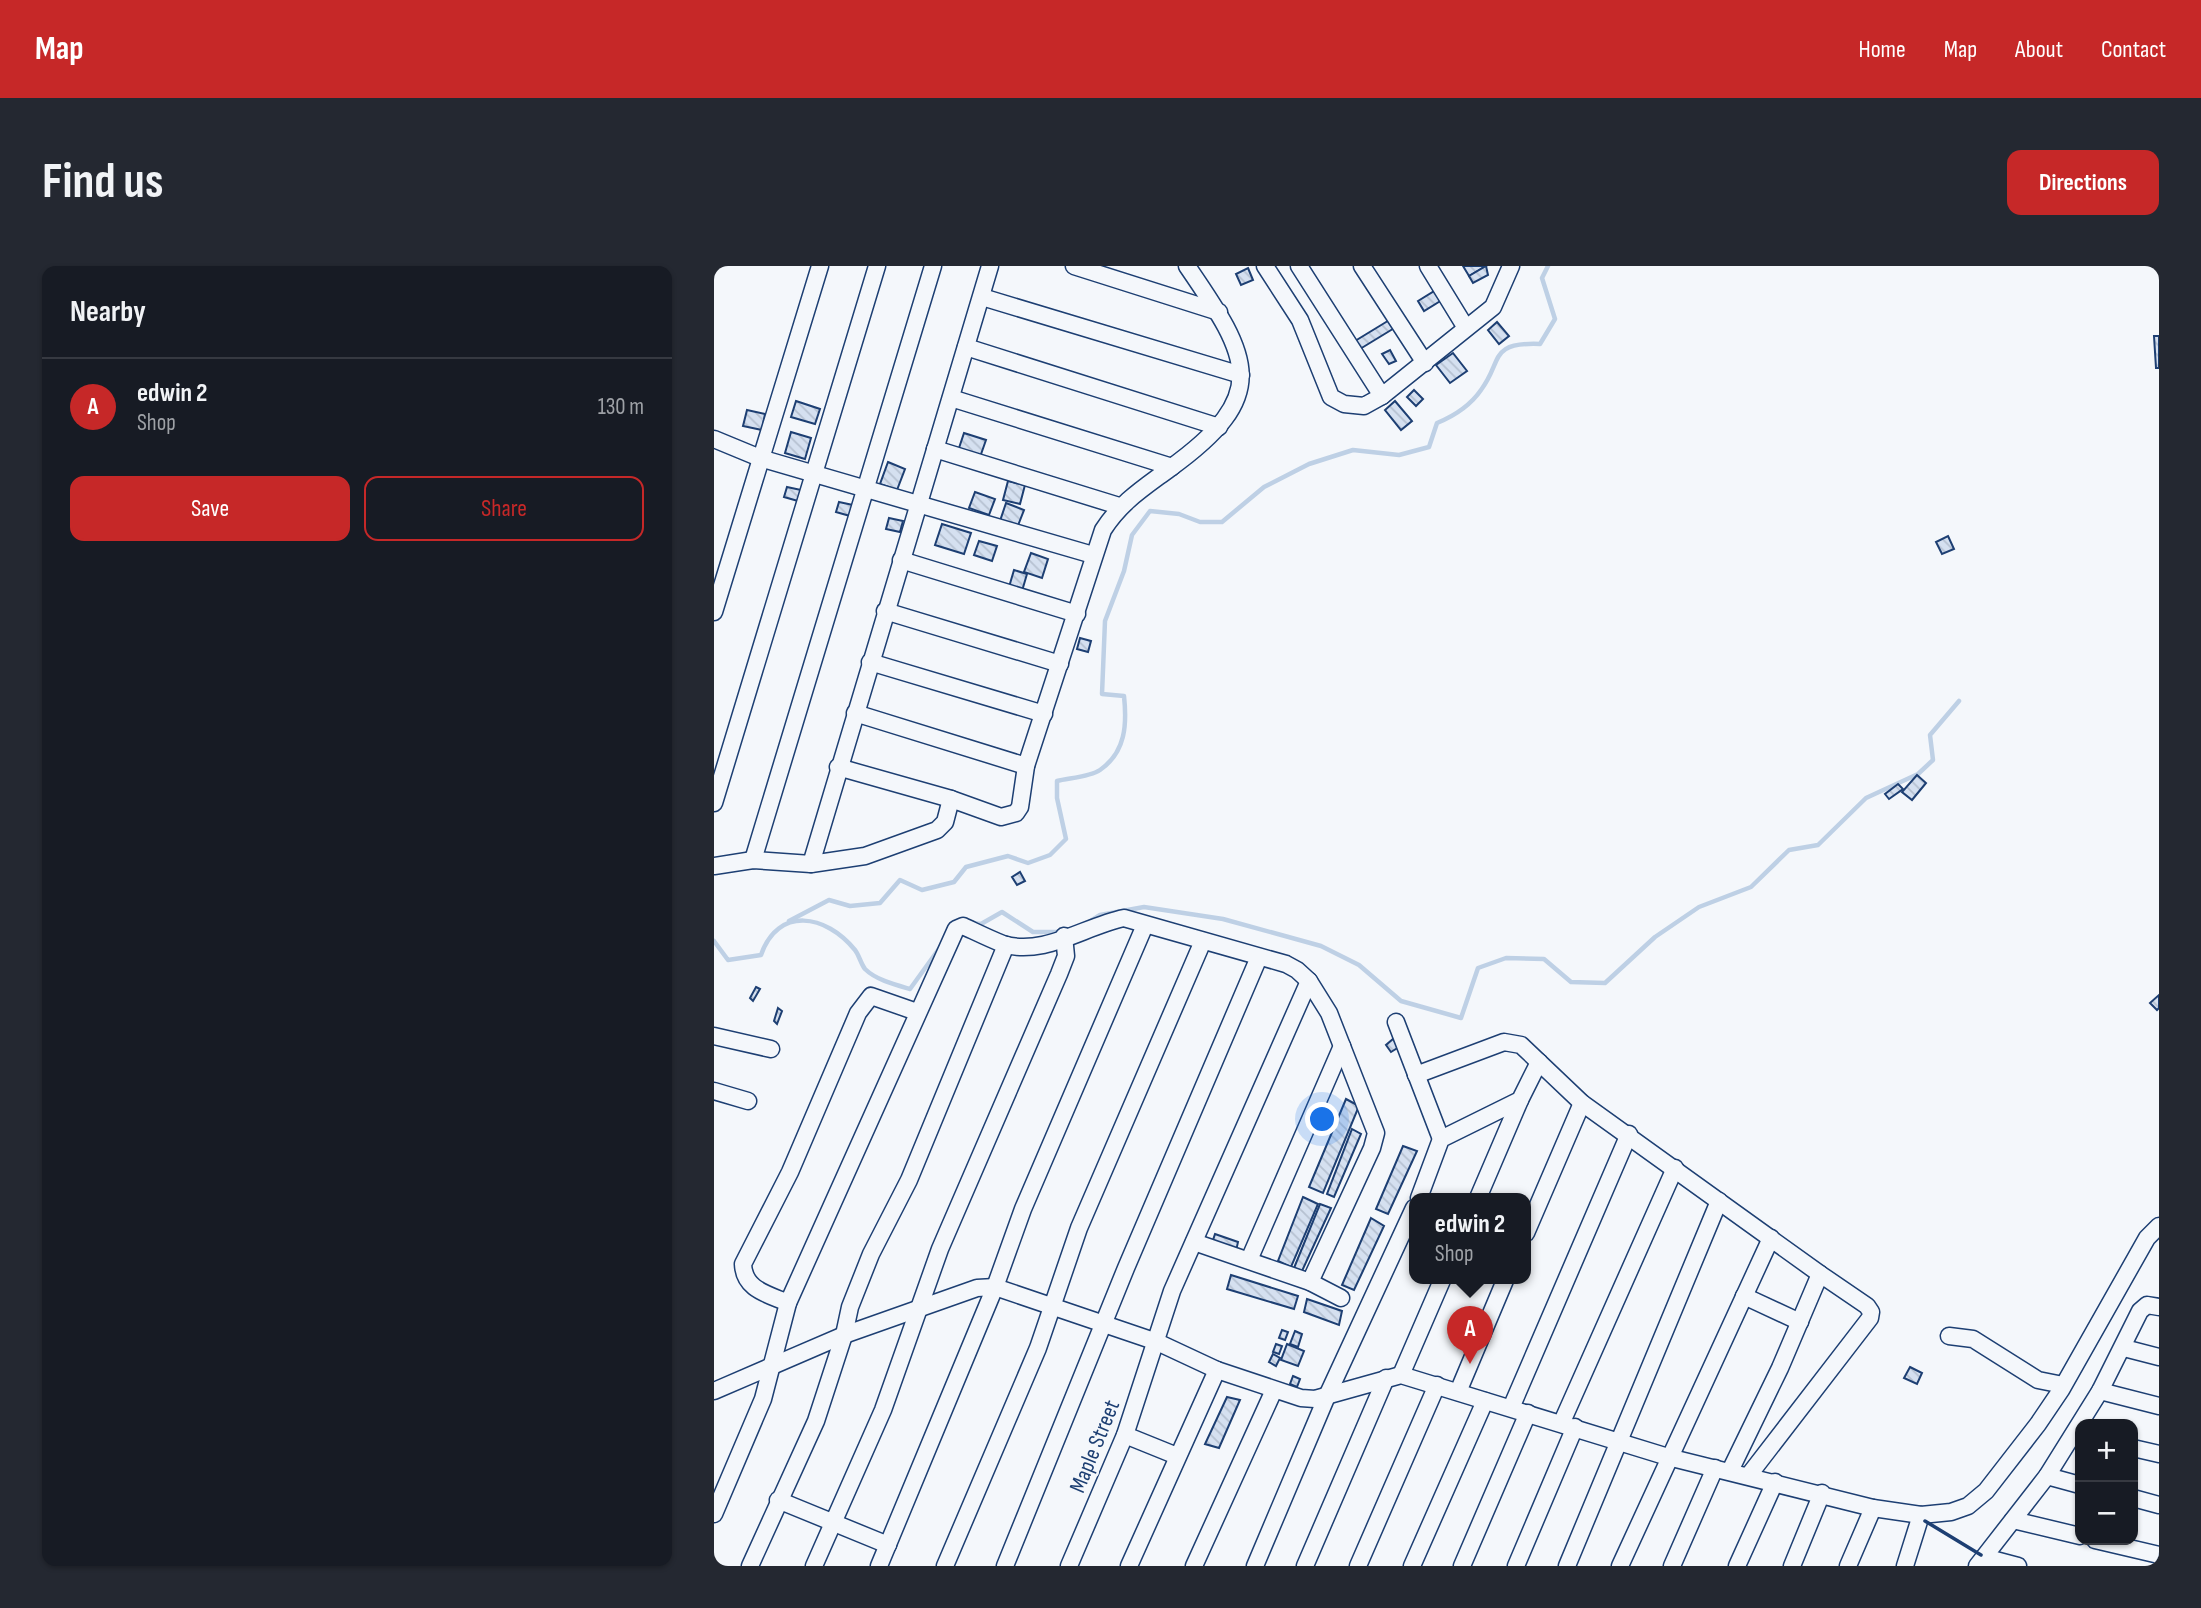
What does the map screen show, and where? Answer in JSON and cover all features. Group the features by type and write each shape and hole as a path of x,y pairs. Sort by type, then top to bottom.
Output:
{"street":[{"path":"715,603 820,266"},
{"path":"714,803 877,266"},
{"path":"753,860 933,266"},
{"path":"811,864 990,266"},
{"path":"1074,266 1219,312"},
{"path":"838,767 951,799 1001,817 1012,815 1020,807 1026,766 1102,530 1119,506 1172,467 1219,427 1233,408 1239,394 1241,375 1237,345 1219,312 1187,266"},
{"path":"1299,266 1382,396"},
{"path":"1362,266 1425,363"},
{"path":"1428,266 1466,328"},
{"path":"1273,269 1300,320 1331,397 1344,404 1364,406 1382,396 1493,307 1505,269"},
{"path":"982,297 1241,375"},
{"path":"965,347 1219,427"},
{"path":"951,398 1172,467"},
{"path":"714,439 760,458 1093,555"},
{"path":"935,449 1119,506"},
{"path":"901,560 1077,614"},
{"path":"885,611 1060,664"},
{"path":"870,662 1044,714"},
{"path":"855,713 1026,766"},
{"path":"714,866 753,860 811,864 865,856 937,830 945,822 951,799"},
{"path":"714,1514 764,1399 770,1365 788,1303 917,1012 956,929 963,926 1006,945 1039,947 1124,918 1286,964 1309,981 1329,1013 1376,1133 1372,1148 1310,1282"},
{"path":"879,1566 995,1287 1023,1209 1145,925"},
{"path":"814,1566 883,1410 940,1250 1066,956 1065,936"},
{"path":"945,1566 1053,1308 1079,1228 1203,941"},
{"path":"750,1566 816,1421 844,1335 850,1307 871,1254 909,1180 1006,945"},
{"path":"1005,1566 1103,1325 1259,957"},
{"name":"Maple Street","path":"1069,1566 1125,1435 1172,1291 1309,981"},
{"path":"788,1303 751,1287 743,1275 743,1264 790,1172 858,1013 871,996 917,1012"},
{"path":"1396,1022 1441,1139 1421,1193"},
{"path":"714,1036 771,1049"},
{"path":"1416,1075 1504,1042 1521,1045 1582,1103 1867,1306 1871,1312 1870,1318 1749,1475"},
{"path":"1249,1259 1342,1045"},
{"path":"1480,1193 1539,1062"},
{"path":"714,1091 748,1101"},
{"path":"1441,1139 1520,1100"},
{"path":"1531,1221 1582,1103"},
{"path":"1511,1408 1629,1134"},
{"path":"1516,1566 1597,1350 1675,1168"},
{"path":"1567,1566 1718,1201"},
{"path":"1255,1566 1326,1396 1409,1219"},
{"path":"714,1391 844,1335 977,1288 995,1287 1157,1342 1217,1370 1301,1398 1326,1396 1393,1377 1437,1385 1668,1457 1822,1493 1873,1508 1921,1515 1951,1512 1968,1506 1986,1491 2038,1424 2147,1238 2159,1226"},
{"path":"1620,1566 1771,1238"},
{"path":"1194,1242 1310,1282 1340,1298"},
{"path":"1672,1566 1800,1322 1820,1274"},
{"path":"1305,1566 1393,1377 1440,1284"},
{"path":"1458,1392 1504,1284"},
{"path":"1744,1296 1800,1322"},
{"path":"2085,1419 2124,1348 2140,1311 2147,1306 2159,1307"},
{"path":"1949,1336 1973,1339 2038,1380 2063,1385"},
{"path":"2124,1348 2159,1357"},
{"path":"1129,1566 1217,1370"},
{"path":"1358,1566 1437,1385"},
{"path":"1194,1566 1274,1390"},
{"path":"2100,1391 2159,1405"},
{"path":"1412,1566 1485,1401"},
{"path":"1462,1566 1528,1413"},
{"path":"1125,1435 1177,1456"},
{"path":"1981,1562 2075,1436"},
{"path":"2138,1449 2159,1454"},
{"path":"2047,1476 2075,1484"},
{"path":"1737,1566 1775,1482"},
{"path":"1792,1566 1822,1493"},
{"path":"2138,1499 2159,1505"},
{"path":"778,1500 888,1545"},
{"path":"1848,1566 1873,1508"},
{"path":"1905,1566 1921,1515"},
{"path":"2012,1520 2075,1535"},
{"path":"2116,1545 2159,1555"},
{"path":"1981,1562 2018,1566"}],"building":[{"path":"1463,266 1486,266 1469,276"},
{"path":"1486,266 1488,275 1473,283 1469,276"},
{"path":"1248,268 1253,280 1241,285 1236,274"},
{"path":"1436,290 1442,300 1424,311 1418,301"},
{"path":"1391,319 1396,327 1360,349 1355,341"},
{"path":"1497,322 1509,336 1499,344 1488,330"},
{"path":"2154,336 2159,336 2159,368 2156,368"},
{"path":"1390,350 1396,361 1389,364 1382,354"},
{"path":"1453,353 1467,371 1450,383 1436,365"},
{"path":"1414,390 1423,399 1416,406 1407,397"},
{"path":"796,401 820,409 815,424 791,417"},
{"path":"1395,401 1412,421 1401,430 1385,410"},
{"path":"747,410 765,414 762,430 743,426"},
{"path":"791,432 811,438 805,459 785,453"},
{"path":"964,433 986,440 980,457 958,451"},
{"path":"888,462 905,469 897,490 880,484"},
{"path":"1008,481 1025,485 1020,504 1003,500"},
{"path":"787,487 801,490 798,501 784,497"},
{"path":"975,492 995,499 989,515 969,508"},
{"path":"839,502 853,505 850,516 836,512"},
{"path":"1006,503 1024,510 1017,528 1000,521"},
{"path":"889,518 903,521 900,532 886,529"},
{"path":"942,524 971,533 964,554 935,545"},
{"path":"1948,536 1954,549 1942,554 1936,542"},
{"path":"979,541 997,546 992,561 974,555"},
{"path":"1031,553 1048,559 1042,578 1024,572"},
{"path":"1014,570 1027,574 1022,591 1009,587"},
{"path":"1080,638 1091,641 1088,652 1077,649"},
{"path":"1917,775 1926,783 1912,800 1902,792"},
{"path":"1898,784 1903,789 1889,799 1885,794"},
{"path":"1020,872 1025,881 1017,885 1012,877"},
{"path":"756,987 760,989 753,1001 750,998"},
{"path":"2159,995 2159,1008 2157,1010 2150,1003"},
{"path":"778,1008 782,1011 777,1024 774,1021"},
{"path":"1393,1039 1399,1047 1391,1052 1386,1045"},
{"path":"1346,1099 1359,1106 1323,1193 1309,1187"},
{"path":"1352,1129 1361,1134 1334,1197 1327,1194"},
{"path":"1403,1146 1417,1151 1388,1214 1376,1209"},
{"path":"1303,1197 1318,1204 1291,1267 1278,1261"},
{"path":"1320,1204 1331,1208 1302,1271 1294,1268"},
{"path":"1371,1218 1384,1226 1354,1290 1342,1285"},
{"path":"1215,1234 1238,1242 1236,1251 1212,1243"},
{"path":"1231,1275 1298,1296 1294,1309 1227,1289"},
{"path":"1307,1299 1342,1311 1339,1325 1304,1312"},
{"path":"1282,1330 1288,1332 1285,1340 1279,1338"},
{"path":"1295,1331 1302,1334 1298,1347 1290,1344"},
{"path":"1276,1344 1282,1346 1279,1354 1273,1352"},
{"path":"1287,1344 1304,1351 1298,1366 1281,1360"},
{"path":"1273,1354 1280,1358 1276,1366 1269,1362"},
{"path":"1910,1367 1922,1373 1917,1384 1904,1378"},
{"path":"1293,1376 1300,1379 1297,1387 1290,1384"},
{"path":"1227,1397 1240,1400 1219,1448 1205,1444"}],"waterway":[{"path":"789,921 829,900 850,906 880,903 900,880 922,890 954,882 966,867 1008,856 1028,863 1050,855 1066,839 1057,798 1057,781 1100,770 1115,755 1123,737 1124,696 1102,694 1105,621 1124,571 1132,535 1150,511 1179,514 1200,522 1222,522 1264,487 1309,464 1353,450 1399,455 1429,447 1437,423 1472,401 1488,380 1504,350 1523,344 1540,344 1555,319 1542,278 1548,266"},
{"path":"1089,922 1100,915 1144,907 1223,919 1321,946 1359,965 1401,1001 1461,1018 1478,968 1506,958 1544,959 1571,982 1605,983 1655,937 1699,907 1751,887 1789,850 1818,845 1866,798 1918,774 1933,760 1930,735 1959,701"},
{"path":"972,923 981,924 1002,912 1033,932 1062,932"},
{"path":"714,941 728,960 761,955 769,939 779,928 791,922 817,923 843,938 855,950 870,973 886,982 910,989 941,946"}],"wall":[{"path":"1925,1521 1981,1555"}],"place":[{"name":"edwin 2","path":"1470,1364"}]}
